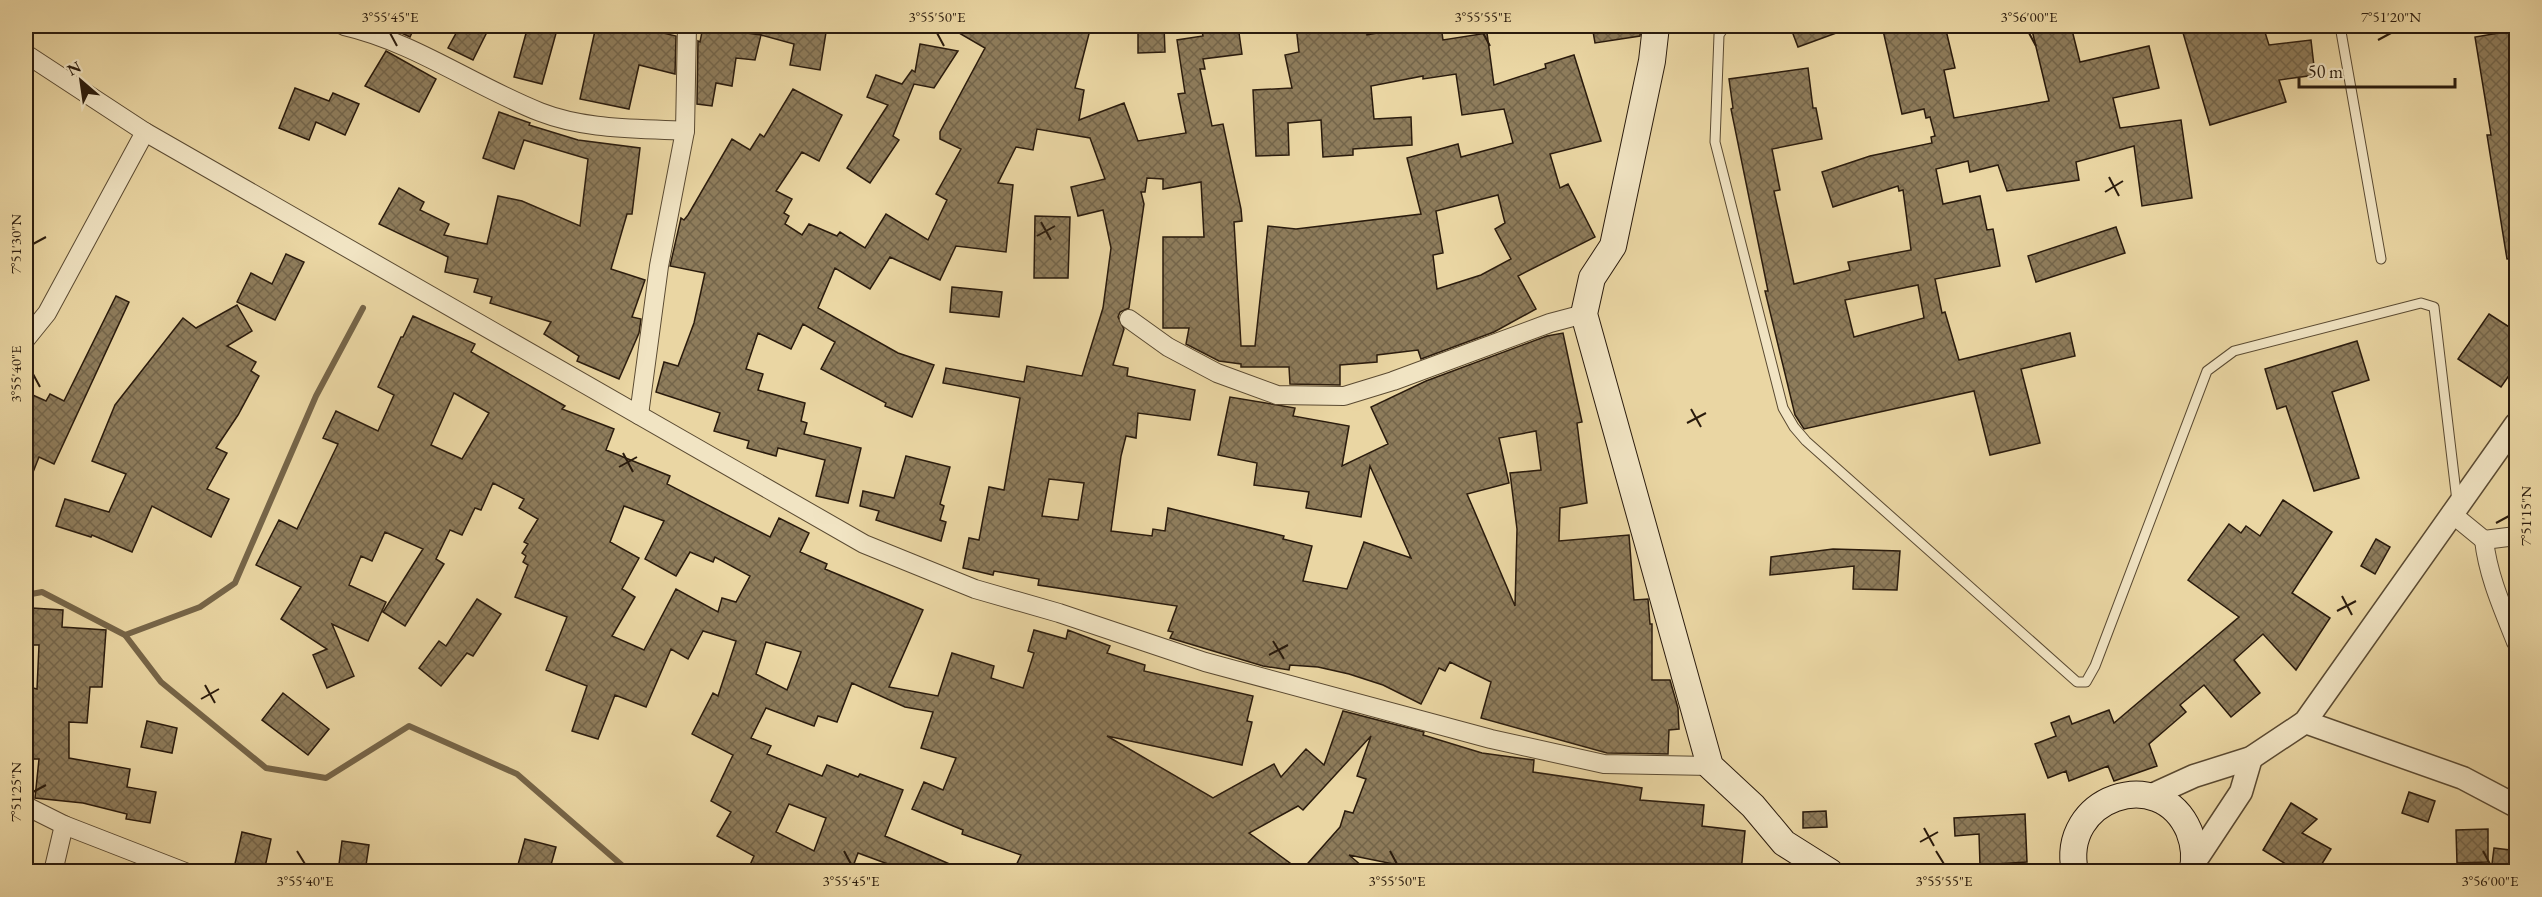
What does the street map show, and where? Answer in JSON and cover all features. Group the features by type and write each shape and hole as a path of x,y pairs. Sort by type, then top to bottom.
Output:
{"main road":[{"path":"1656,26 1652,61 1613,246 1592,278 1584,314 1710,766 1753,806 1784,843 1807,860 1830,872"},
{"path":"2076,872 2074,844 2079,827 2102,803 2117,796 2134,794 2150,796 2170,806 2185,821 2193,842 2193,867"}],"street":[{"path":"344,26 362,30 429,57 541,112 582,124 685,131"},
{"path":"639,415 658,266 685,131 687,26"},
{"path":"26,54 145,132 864,544 975,589 1059,613 1205,662 1491,739 1604,764 1710,766"},
{"path":"26,339 47,313 145,132"},
{"path":"1129,319 1168,347 1227,377 1277,395 1344,396 1393,381 1550,323 1584,314"},
{"path":"2150,796 2194,776 2251,758 2305,722 2454,508 2517,424"},
{"path":"2454,508 2484,540 2486,558 2497,594 2517,642"},
{"path":"2484,540 2517,536"},
{"path":"2305,722 2463,778 2517,806"},
{"path":"2193,867 2241,792 2251,758"},
{"path":"26,806 64,825 185,872"},
{"path":"53,872 64,825"}],"lane":[{"path":"1725,26 1719,35 1715,142 1783,408 1794,427 1806,441 2077,682 2086,681 2095,666 2207,371 2234,351 2421,303 2434,307 2454,508"},
{"path":"2340,26 2381,259"}],"building":[{"path":"400,26 415,26 410,37 397,31"},
{"path":"460,26 490,26 473,60 448,48"},
{"path":"528,26 558,26 542,84 514,77"},
{"path":"596,26 647,26 646,29 676,36 675,74 639,65 629,109 580,99"},
{"path":"746,26 827,26 820,70 790,65 794,44 746,31"},
{"path":"947,26 1091,26 1075,88 1084,90 1079,120 1124,103 1138,141 1186,133 1178,94 1185,93 1177,40 1203,36 1201,26 1238,26 1242,54 1203,59 1205,69 1200,69 1212,126 1223,124 1241,209 1242,221 1234,222 1241,346 1255,346 1268,226 1296,229 1421,214 1407,158 1458,144 1461,157 1513,143 1504,109 1462,115 1456,74 1423,79 1423,76 1371,86 1374,119 1411,117 1412,145 1353,149 1353,155 1323,157 1321,120 1288,123 1289,155 1256,156 1253,90 1292,88 1285,55 1299,52 1296,26 1365,26 1367,35 1416,26 1441,26 1443,40 1487,33 1494,85 1546,68 1545,64 1574,55 1601,141 1550,154 1560,188 1568,184 1595,237 1518,276 1536,309 1494,332 1421,359 1418,350 1377,355 1377,362 1340,365 1340,385 1290,384 1289,367 1241,367 1241,364 1219,361 1186,344 1189,328 1163,328 1163,237 1204,237 1201,182 1163,189 1163,179 1147,178 1145,192 1141,192 1144,204 1129,308 1120,312 1118,317 1124,329 1113,365 1128,368 1127,376 1195,390 1190,420 1138,413 1136,438 1126,436 1121,456 1111,531 1152,536 1153,529 1165,531 1168,508 1284,536 1283,539 1312,546 1303,581 1347,589 1364,542 1411,558 1370,466 1361,517 1306,508 1309,492 1254,485 1257,463 1218,455 1230,397 1295,408 1293,416 1349,426 1342,466 1388,444 1371,407 1426,381 1547,336 1563,333 1582,422 1577,423 1587,503 1560,508 1559,541 1629,535 1634,600 1648,599 1650,624 1652,624 1652,680 1670,680 1678,708 1679,729 1669,730 1668,754 1607,753 1481,718 1491,682 1450,662 1445,671 1439,668 1421,704 1383,685 1349,674 1318,667 1290,665 1289,670 1263,666 1170,638 1173,632 1168,631 1177,606 1038,585 1039,579 994,571 993,575 963,568 969,538 979,540 989,487 1004,490 1020,398 943,383 946,368 1024,382 1027,366 1082,376 1103,308 1111,248 1103,210 1078,216 1071,187 1105,179 1090,138 1037,129 1033,150 1016,147 998,183 1013,185 1006,252 956,246 940,280 890,257 870,289 835,268 818,308 898,353 934,365 912,417 885,406 886,403 821,369 835,342 803,324 791,349 758,333 746,369 763,374 758,390 805,403 801,421 807,423 804,434 861,448 848,503 816,496 825,460 778,448 776,456 747,448 749,441 714,431 720,413 656,392 664,362 678,366 694,323 705,273 670,266 681,218 684,220 688,215 732,139 750,150 760,134 764,137 793,89 842,115 819,161 802,152 776,191 792,199 784,213 789,216 785,224 802,235 809,224 837,236 840,232 865,248 886,214 928,240 947,200 936,194 961,149 940,139 940,132 985,48","holes":["1498,195 1505,223 1495,229 1511,259 1481,275 1437,289 1433,255 1443,253 1436,211","1536,431 1541,470 1510,473 1517,529 1515,606 1467,494 1509,483 1499,438","1049,479 1084,483 1078,520 1042,516"]},
{"path":"1138,26 1164,26 1165,52 1138,53"},
{"path":"1592,26 1641,26 1640,36 1595,43"},
{"path":"1790,26 1850,26 1850,28 1798,47"},
{"path":"1882,26 1945,26 1955,68 1944,70 1954,118 2049,101 2031,26 2071,26 2080,62 2149,46 2159,88 2113,98 2120,128 2181,120 2192,198 2142,206 2134,146 2076,162 2079,180 2007,191 1998,165 1970,172 1968,161 1936,169 1943,204 1980,196 1987,230 1993,229 2000,266 1935,279 1942,313 1945,312 1959,360 2070,333 2075,356 2021,369 2040,443 1990,455 1974,391 1804,429 1795,415 1765,291 1768,291 1731,109 1733,108 1729,79 1808,68 1813,108 1816,108 1822,139 1772,149 1780,190 1774,191 1794,284 1850,270 1848,262 1911,250 1903,190 1899,191 1898,186 1833,207 1822,172 1870,156 1932,143 1931,137 1935,136 1930,117 1926,118 1924,109 1902,114","holes":["1918,285 1924,318 1854,337 1845,300"]},
{"path":"2181,26 2263,26 2269,45 2311,40 2315,75 2279,80 2286,102 2210,125"},
{"path":"703,27 761,35 755,60 736,58 732,86 716,83 712,106 697,104 698,41 700,42"},
{"path":"2517,30 2517,110 2511,111 2517,150 2517,258 2507,259 2487,135 2491,135 2475,37"},
{"path":"920,44 958,51 934,88 914,84 893,136 899,140 870,183 847,168 888,105 867,97 876,75 902,84 912,70 915,72"},
{"path":"386,51 436,79 419,112 365,86"},
{"path":"295,88 329,101 333,93 359,104 345,135 316,122 309,140 279,128"},
{"path":"499,112 530,123 529,125 578,140 640,148 632,214 627,214 611,269 645,280 632,317 641,319 639,333 619,379 577,361 579,356 544,334 551,322 490,303 492,297 474,292 478,279 445,272 448,257 379,224 399,188 424,202 420,210 449,224 444,235 487,244 498,196 522,201 580,226 588,159 524,140 514,169 483,158"},
{"path":"1035,216 1070,217 1068,278 1034,278"},
{"path":"2116,227 2125,253 2036,282 2028,256"},
{"path":"286,254 304,262 275,320 237,302 251,273 272,284"},
{"path":"952,287 1002,292 999,317 950,312"},
{"path":"116,296 129,302 54,464 39,457 26,490 26,392 46,401 50,394 64,401"},
{"path":"237,305 252,331 227,346 256,362 251,371 259,376 238,415 216,448 227,453 207,489 229,499 211,537 152,506 132,552 92,535 91,537 56,526 65,499 109,512 126,474 92,461 115,405 183,318 196,328"},
{"path":"2489,314 2517,332 2517,364 2501,387 2458,359"},
{"path":"413,316 475,344 471,352 565,406 562,409 614,429 606,450 670,476 667,484 770,537 779,518 809,533 800,552 827,564 825,569 923,610 889,687 938,696 952,653 994,666 991,678 1023,688 1034,653 1028,651 1034,630 1066,639 1068,630 1110,646 1107,653 1145,665 1144,671 1253,696 1247,721 1252,722 1242,765 1107,736 1213,798 1274,764 1281,777 1306,749 1324,765 1343,711 1424,732 1423,735 1482,753 1534,760 1533,772 1642,788 1640,800 1704,805 1702,826 1745,831 1741,872 1651,869 1651,872 1433,872 1349,855 1369,872 1013,872 1021,855 962,834 963,830 912,809 924,782 943,790 956,758 921,748 933,712 905,707 852,683 837,722 818,716 814,726 766,708 751,738 771,746 767,754 822,776 827,765 903,790 885,836 968,872 894,872 896,867 858,853 851,872 763,872 750,865 754,856 717,836 731,812 711,801 733,755 692,734 713,693 718,696 736,641 703,631 688,659 671,649 646,707 615,695 598,739 572,731 587,686 546,670 567,617 515,597 528,565 523,562 526,556 522,553 528,544 524,542 538,519 519,508 524,499 493,483 481,510 475,508 462,535 450,530 436,559 444,564 405,626 383,612 423,549 385,532 372,561 361,556 349,585 386,602 368,641 332,624 354,676 327,688 313,655 327,649 281,619 301,587 256,565 279,520 297,529 338,444 323,438 336,411 378,431 394,395 378,387","holes":["454,393 489,413 462,459 431,445","624,506 664,521 645,559 676,576 690,552 713,562 715,557 750,576 736,602 722,598 718,612 676,589 644,650 612,636 635,597 622,589 639,558 610,542","766,642 801,652 787,690 756,674","1371,736 1357,776 1366,779 1353,813 1345,811 1340,827 1301,871 1249,833 1298,806 1303,810","789,804 826,818 814,851 776,832"]},
{"path":"2357,341 2369,380 2332,392 2359,478 2314,491 2286,406 2277,409 2265,369"},
{"path":"906,456 950,467 940,504 944,506 940,520 946,522 941,541 876,520 879,511 860,506 863,491 894,498"},
{"path":"2283,500 2332,532 2292,593 2330,618 2296,670 2263,634 2234,660 2260,693 2231,717 2204,685 2180,705 2186,712 2149,744 2157,766 2114,781 2108,766 2069,781 2066,771 2048,778 2035,744 2056,736 2051,723 2069,716 2072,724 2109,710 2114,723 2239,617 2188,580 2229,524 2241,533 2246,526 2260,536"},
{"path":"2376,539 2390,547 2375,574 2361,566"},
{"path":"1833,549 1900,551 1897,590 1853,589 1854,566 1770,575 1771,557"},
{"path":"477,599 501,614 473,656 467,653 441,686 419,668 439,641 446,646"},
{"path":"32,608 63,610 62,627 106,630 102,687 90,687 87,723 69,722 69,758 130,769 127,787 156,792 150,823 126,819 127,814 83,803 35,798 39,759 26,759 26,727 30,727 33,688 37,689 39,645 30,645"},
{"path":"283,693 329,729 308,755 262,720"},
{"path":"147,721 177,728 172,753 141,747"},
{"path":"2409,792 2435,801 2428,822 2402,813"},
{"path":"2291,803 2317,819 2302,833 2331,849 2317,872 2299,872 2263,850"},
{"path":"1826,811 1827,827 1803,828 1803,812"},
{"path":"2025,814 2027,862 1980,865 1979,834 1955,836 1954,818"},
{"path":"2488,829 2488,862 2457,863 2456,830"},
{"path":"242,832 271,839 264,872 234,868"},
{"path":"525,839 556,847 549,872 516,872"},
{"path":"342,841 369,845 365,872 338,872"},
{"path":"2494,848 2510,850 2510,856 2517,857 2517,872 2491,872"}],"waterway":[{"path":"125,635 200,607 235,583 316,396 363,308"},
{"path":"26,595 42,592 125,635 161,682 266,768 326,778 409,726 517,774 624,867 673,872"}]}
